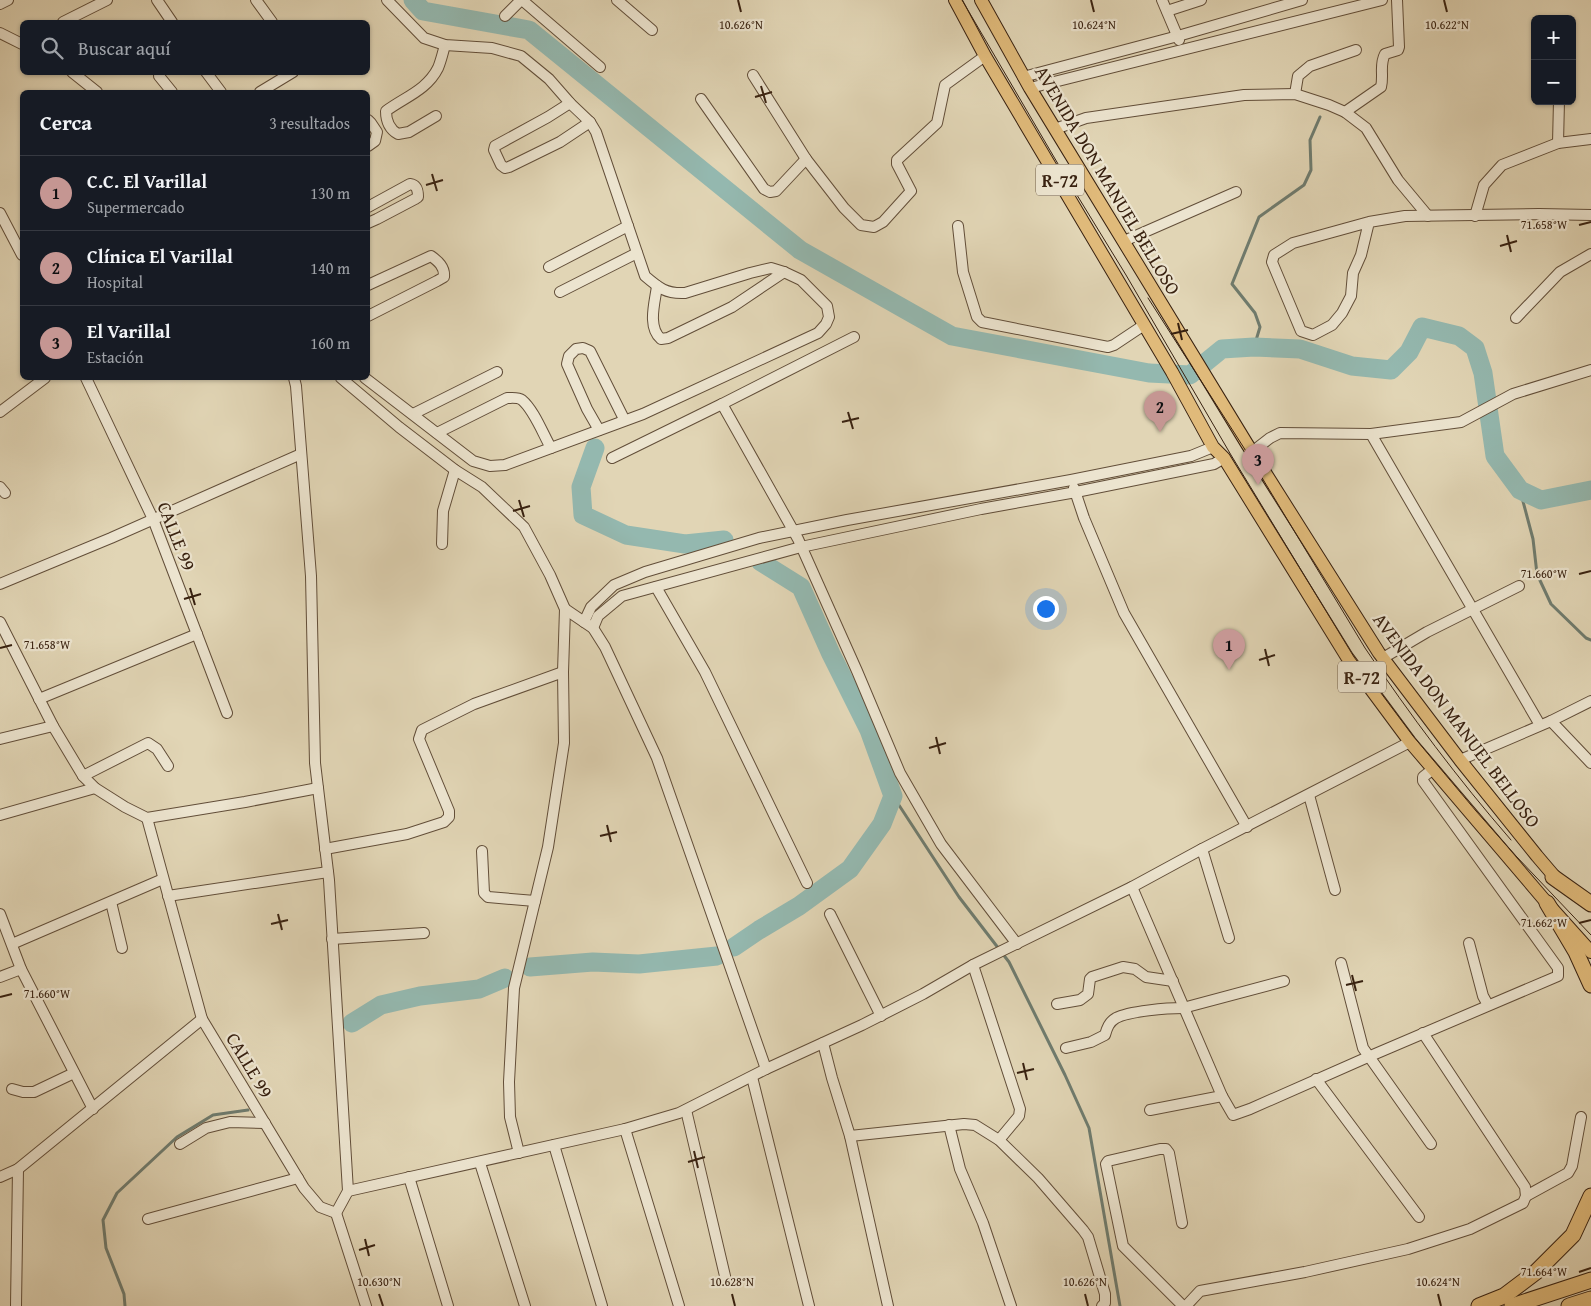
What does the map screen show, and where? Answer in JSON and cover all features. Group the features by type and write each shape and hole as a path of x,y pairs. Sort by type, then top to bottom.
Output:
{"highway":[{"path":"1553,877 1591,904"},
{"path":"1547,904 1576,952 1591,985"},
{"path":"1480,1306 1504,1296 1536,1272 1573,1235 1591,1196"},
{"path":"1512,1306 1591,1280"},
{"path":"1569,1306 1591,1299"}],"main road":[{"name":"R-72","path":"955,0 1172,372 1213,447 1224,458 1347,657 1433,770 1547,904 1591,952"},
{"name":"AVENIDA DON MANUEL BELLOSO","path":"981,0 1055,129 1198,364 1383,658 1460,760 1553,877 1591,911"}],"street":[{"path":"0,4 8,0"},
{"path":"67,20 107,0"},
{"path":"156,0 171,20"},
{"path":"256,0 271,20"},
{"path":"368,380 473,461 490,466 505,465 643,414 818,332 826,324 829,317 827,306 801,280 771,268 684,294 675,294 661,289 645,276 596,132 590,122 549,79 521,56 492,48 445,45 424,38 387,0"},
{"path":"505,16 522,0 600,66"},
{"path":"617,0 652,30"},
{"path":"1162,0 1178,36 1181,50"},
{"path":"1167,11 1201,0"},
{"path":"1027,82 1302,0"},
{"path":"1027,82 1181,50 1382,0"},
{"path":"1345,112 1382,87 1381,62 1383,57 1385,54 1398,50 1399,47 1396,0"},
{"path":"0,34 20,43"},
{"path":"436,116 409,132 398,134 392,131 386,120 386,111 396,103 416,93 428,83 439,67 445,45"},
{"path":"1295,94 1298,76 1310,66 1356,50"},
{"path":"752,75 806,159 844,208 862,225 874,228 883,222 912,191 897,164 897,160 937,122 945,85 986,56"},
{"path":"76,75 94,90"},
{"path":"208,75 220,90"},
{"path":"263,90 288,75"},
{"path":"159,76 170,90"},
{"path":"1055,129 1086,118 1244,95 1295,94 1345,112 1366,128 1398,180 1428,216"},
{"path":"702,100 764,189 770,192 776,191 806,159"},
{"path":"570,103 495,146 494,150 501,165 505,168 509,167 560,142 590,122"},
{"path":"1558,143 1559,105"},
{"path":"370,122 377,132 375,141 370,145"},
{"path":"1475,216 1484,185 1502,164 1558,143 1591,139"},
{"path":"370,205 411,184 418,190 418,197 416,199 370,222"},
{"path":"1124,242 1236,192"},
{"path":"0,213 20,251"},
{"path":"1370,222 1354,273 1351,296 1342,314 1332,324 1314,335 1302,331 1272,262 1274,255 1293,243 1370,222 1405,216 1591,215"},
{"path":"549,267 628,226"},
{"path":"958,226 964,272 977,317 982,322 1108,347 1144,325"},
{"path":"560,292 637,253"},
{"path":"1516,318 1560,272 1591,254"},
{"path":"370,284 431,256 438,261 444,272 444,277 370,315"},
{"path":"657,286 653,320 656,335 661,338 668,338 732,307 784,272"},
{"path":"612,458 854,337"},
{"path":"599,430 587,409 567,364 569,356 576,349 583,348 590,351 624,420"},
{"path":"1252,452 1280,433 1371,434 1461,422 1513,394 1591,370"},
{"path":"413,414 497,372"},
{"path":"0,412 42,380"},
{"name":"CALLE 99","path":"87,380 153,519 226,713"},
{"path":"294,380 311,576 315,763 328,872 336,974 348,1191 336,1213 366,1306"},
{"path":"343,380 454,470 482,487 524,527 550,575 565,609 563,672 564,743 548,847 514,988 509,1082 510,1117 518,1153"},
{"path":"437,433 506,398 521,399 530,409 551,448"},
{"path":"722,404 801,547 900,773 941,844 1017,944"},
{"path":"1371,434 1540,725"},
{"path":"584,622 591,607 614,585 645,572 759,538 1191,456 1213,447"},
{"path":"0,584 111,538 301,454"},
{"path":"593,628 598,616 622,596 801,547 981,509 1214,464 1224,458"},
{"path":"442,544 443,511 454,470"},
{"path":"1071,480 1084,518 1124,613 1247,827"},
{"path":"1383,658 1427,632 1519,586"},
{"path":"656,587 705,672 807,883"},
{"path":"565,609 593,628 604,646 657,758 766,1069"},
{"path":"0,622 53,726 83,776 95,788 125,807 147,818 318,788"},
{"path":"39,699 197,634"},
{"path":"325,848 407,834 444,822 449,817 449,811 419,739 422,730 474,704 563,672"},
{"path":"1460,760 1551,721 1591,701"},
{"path":"1551,721 1591,763"},
{"path":"0,739 53,726"},
{"path":"348,1191 625,1129 679,1113 766,1069 881,1016 973,965 1132,887 1202,848 1247,827 1410,742"},
{"path":"83,776 148,743 157,749 168,766"},
{"path":"1132,887 1222,1096 1233,1115 1250,1109 1558,976 1558,968 1423,781 1423,777 1433,770"},
{"path":"0,815 95,788"},
{"path":"1308,795 1335,890"},
{"name":"CALLE 99","path":"147,818 202,1019 298,1178 320,1207 336,1213"},
{"path":"1202,848 1229,938"},
{"path":"482,851 484,893 488,897 535,901"},
{"path":"168,896 328,872"},
{"path":"12,944 164,880"},
{"path":"111,902 122,948"},
{"path":"0,914 21,969 93,1109"},
{"path":"830,914 881,1016"},
{"path":"332,939 424,933"},
{"path":"1470,943 1483,996 1488,1005"},
{"path":"1341,963 1368,1057 1431,1144"},
{"path":"973,965 1020,1109 1019,1116 999,1140"},
{"path":"1057,1004 1080,1000 1088,994 1090,978 1123,967 1135,969 1146,977 1173,981"},
{"path":"0,977 21,969"},
{"path":"1066,1048 1091,1042 1105,1035 1108,1024 1116,1018 1166,1008 1183,1008 1284,982"},
{"path":"0,1177 18,1169 202,1019"},
{"path":"1423,1033 1525,1187 1526,1196"},
{"path":"823,1043 850,1136 888,1306"},
{"path":"12,1089 34,1092 74,1073"},
{"path":"752,1077 809,1306"},
{"path":"1316,1080 1419,1217"},
{"path":"1150,1110 1222,1096"},
{"path":"686,1110 726,1276"},
{"path":"1182,1223 1169,1153 1166,1150 1160,1149 1108,1161 1106,1164 1123,1246 1184,1306 1200,1292 1305,1272 1408,1249 1470,1229 1522,1203 1526,1196 1568,1173 1572,1166 1581,1116"},
{"path":"180,1144 206,1128 230,1122 265,1123"},
{"path":"850,1136 964,1124 975,1125 999,1140 1038,1178 1084,1230 1088,1237 1105,1294 1105,1303 1102,1306"},
{"path":"949,1125 960,1169 983,1223 1010,1306"},
{"path":"625,1129 679,1306"},
{"path":"554,1145 602,1306"},
{"path":"480,1162 525,1306"},
{"path":"16,1306 18,1169"},
{"path":"408,1177 448,1306"},
{"path":"148,1219 298,1178"}],"waterway":[{"path":"413,0 423,11 529,30 800,250 952,336 1149,373 1190,375 1222,349 1254,347 1300,349 1352,366 1391,370 1409,352 1422,327 1459,336 1475,348 1483,373 1495,456 1520,490 1541,500 1591,490"},
{"path":"1254,347 1260,327 1255,313 1232,284 1259,217 1304,185 1311,170 1310,140 1320,117"},
{"path":"595,448 581,487 583,515 626,535 685,544 724,540"},
{"path":"1520,490 1533,539 1537,574 1551,604 1586,638 1591,640"},
{"path":"734,947 799,906 850,869 882,824 893,796 869,730 831,654 801,587 761,562"},
{"path":"893,796 959,897 1009,962 1089,1128 1120,1306"},
{"path":"530,967 593,962 639,964 717,956"},
{"path":"352,1023 381,1005 420,996 479,989 505,978"},
{"path":"125,1306 124,1294 106,1248 103,1220 117,1193 177,1137 213,1115 248,1110"}],"tram line":[{"path":"962,0 1231,455 1354,657 1413,736 1476,811 1591,935"},
{"path":"1148,298 1244,448 1365,648 1435,746 1511,840"}],"place":[{"name":"Clínica El Varillal","path":"1160,432"},
{"name":"El Varillal","path":"1258,485"},
{"name":"C.C. El Varillal","path":"1229,670"}]}
